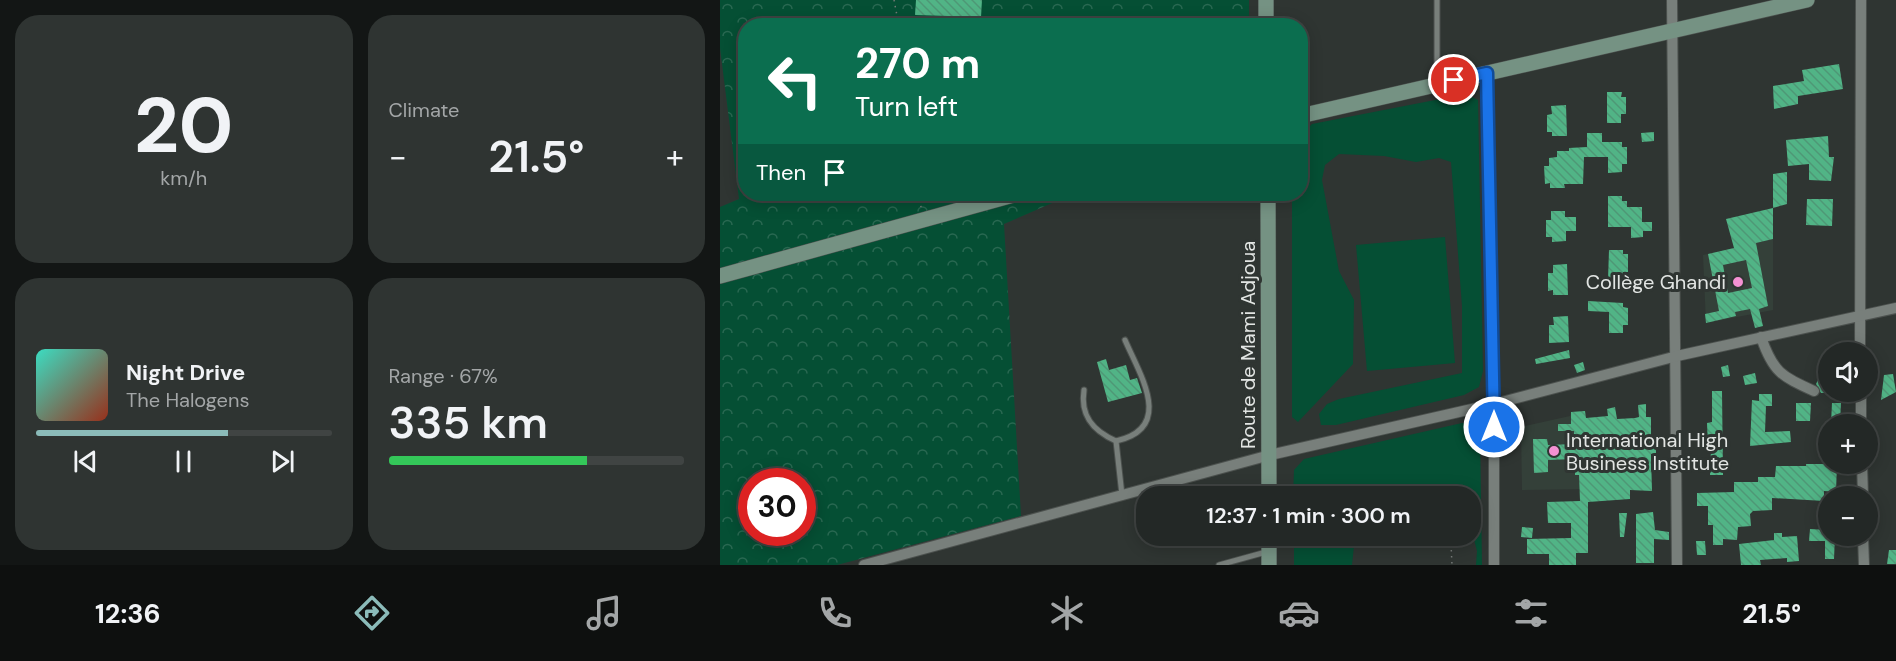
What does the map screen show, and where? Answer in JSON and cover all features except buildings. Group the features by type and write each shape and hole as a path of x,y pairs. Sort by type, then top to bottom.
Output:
{"street":[{"path":"1266,0 1266,18"},
{"path":"1671,0 1677,356 1677,565"},
{"path":"1308,114 1807,0"},
{"path":"1860,342 1861,0"},
{"path":"1487,73 1494,404 1494,565"},
{"path":"720,276 992,201"},
{"name":"Route de Mami Adjoua","path":"1268,201 1269,486"},
{"path":"864,565 1270,455 1494,404 1677,356 1896,308"},
{"path":"1761,337 1772,365 1788,379 1814,391"},
{"path":"1863,546 1864,565"}],"lane":[{"path":"1437,0 1437,83"},
{"path":"1084,390 1082,402 1089,423 1100,434 1116,441 1128,438 1143,426 1151,412 1150,397 1125,340"},
{"path":"1116,441 1122,496"},
{"path":"1219,565 1269,558"}],"path":[{"path":"894,0 897,18"},
{"path":"920,201 924,220"},
{"path":"1452,546 1452,565"}],"shaded area":[{"name":"Collège Ghandi","path":"1773,239 1773,310 1706,323 1703,255"},
{"name":"International High Business Institute","path":"1585,411 1588,489 1522,490 1521,427 1570,416 1571,412"}],"green space":[{"path":"720,0 1249,0 1249,18 738,18 738,191 720,48"},
{"path":"1466,94 1478,100 1483,371 1479,387 1464,395 1336,425 1321,425 1319,414 1327,404 1339,399 1462,373 1462,306 1451,162 1439,158 1416,162 1384,156 1339,154 1325,165 1322,180 1339,271 1354,300 1353,364 1298,422 1292,417 1292,201 1308,201 1308,128 1312,124"},
{"path":"738,199 1057,201 1004,224 1021,516 837,565 720,565 720,207"},
{"path":"1445,237 1455,363 1367,371 1356,245"},
{"path":"1462,423 1472,424 1480,433 1481,486 1293,486 1294,470 1304,459"},
{"path":"1481,499 1482,565 1476,565 1476,546 1481,546"},
{"path":"1294,546 1354,546 1352,565 1294,565"}],"place":[{"name":"Collège Ghandi","path":"1738,282"},
{"name":"International High Business Institute","path":"1554,451"}],"route":[{"path":"1454,80 1487,73 1494,427"}]}
